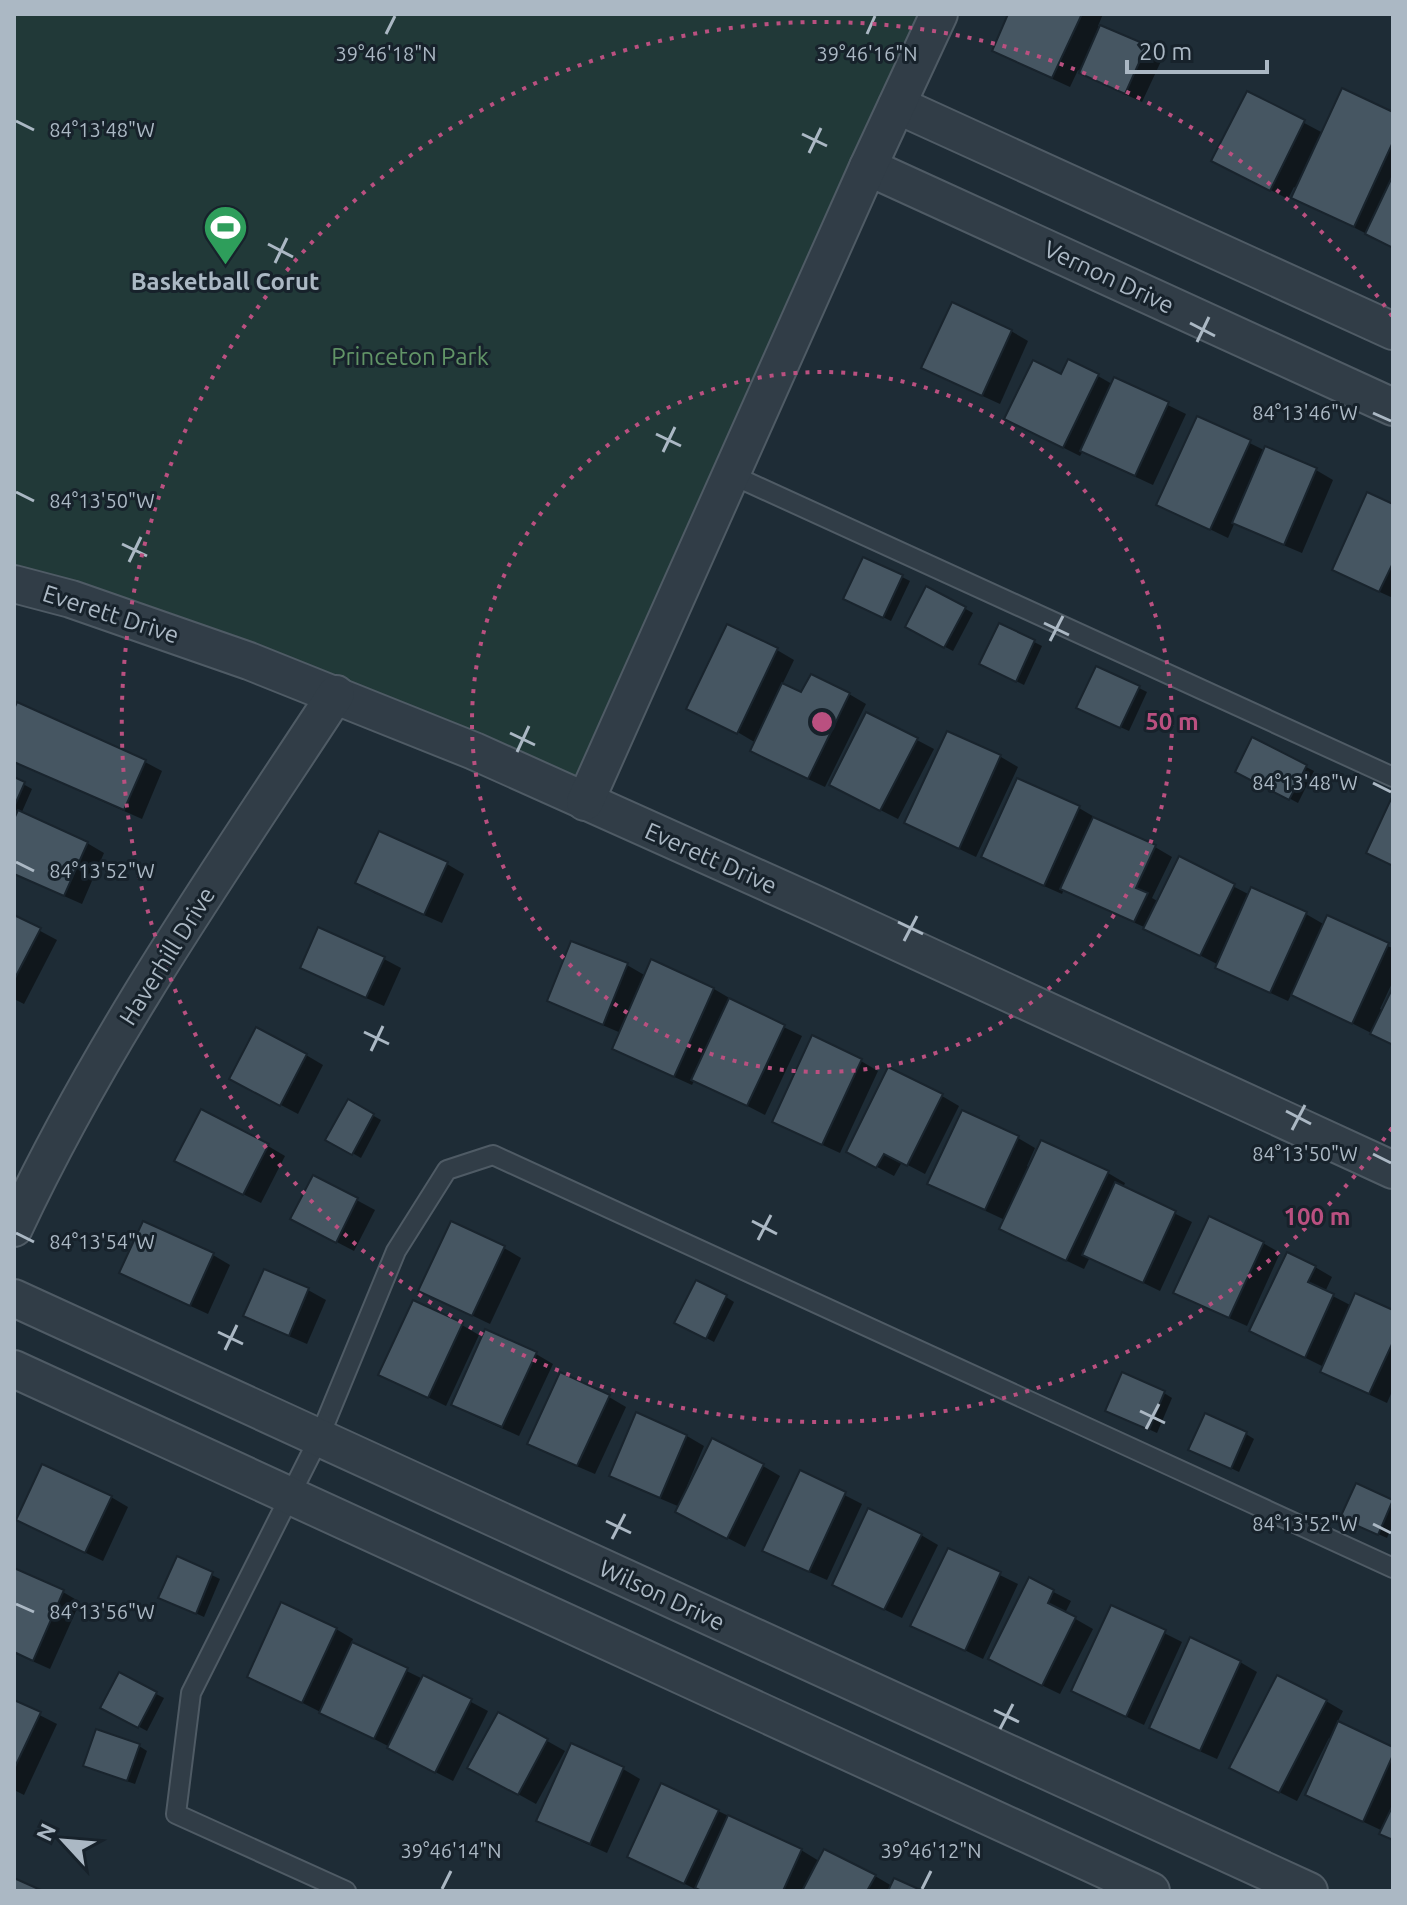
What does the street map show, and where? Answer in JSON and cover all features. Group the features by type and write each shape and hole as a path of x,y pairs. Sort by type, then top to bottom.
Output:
{"street":[{"path":"585,802 939,14"},
{"path":"897,105 1393,331"},
{"name":"Vernon Drive","path":"868,167 1393,407"},
{"name":"Everett Drive","path":"14,584 71,599 249,661 474,751 1393,1170"},
{"name":"Haverhill Drive","path":"14,1228 79,1100 163,959 336,694"},
{"name":"Wilson Drive","path":"14,1298 1309,1891"},
{"path":"14,1369 1151,1891"}],"lane":[{"path":"730,474 1393,777"},
{"path":"346,1891 176,1814 191,1693 319,1438 396,1251 447,1170 493,1155 1393,1568"}],"green space":[{"name":"Princeton Park","path":"14,14 939,14 585,802 14,584"}],"building":[{"path":"1008,14 1082,14 1052,78 992,51"},
{"path":"1100,25 1147,45 1125,94 1079,73"},
{"path":"1342,88 1393,112 1393,142 1354,227 1291,198"},
{"path":"1247,91 1305,120 1270,191 1211,161"},
{"path":"1393,175 1393,248 1365,234"},
{"path":"952,302 1012,330 982,396 921,368"},
{"path":"1068,359 1099,374 1063,448 1004,419 1033,360 1061,374"},
{"path":"1114,377 1169,402 1135,476 1080,451"},
{"path":"1197,416 1251,440 1210,530 1156,505"},
{"path":"1265,446 1317,468 1284,545 1232,523"},
{"path":"1367,492 1393,504 1393,563 1379,592 1332,570"},
{"path":"863,557 903,575 883,618 843,599"},
{"path":"926,586 966,607 944,648 905,627"},
{"path":"999,623 1035,640 1016,682 979,664"},
{"path":"727,624 778,648 737,734 686,709"},
{"path":"1096,666 1140,686 1120,728 1076,708"},
{"path":"811,674 850,693 808,779 750,751 782,683 801,692"},
{"path":"17,702 146,760 124,810 14,762 14,709"},
{"path":"866,712 918,738 880,811 829,785"},
{"path":"947,731 1001,755 959,849 904,823"},
{"path":"1252,737 1307,765 1289,800 1235,772"},
{"path":"14,777 25,782 14,807"},
{"path":"1017,778 1080,806 1044,886 981,857"},
{"path":"1393,800 1393,866 1366,853"},
{"path":"18,810 88,842 64,896 14,874 14,819"},
{"path":"1093,817 1156,845 1136,888 1148,893 1134,922 1060,889"},
{"path":"379,831 448,862 424,915 355,883"},
{"path":"1179,856 1235,884 1200,956 1143,929"},
{"path":"1251,887 1307,912 1270,993 1215,968"},
{"path":"14,915 41,928 14,980"},
{"path":"1327,915 1389,943 1352,1024 1291,995"},
{"path":"318,927 385,957 366,998 300,968"},
{"path":"571,941 628,963 603,1025 547,1001"},
{"path":"651,959 714,988 674,1077 612,1049"},
{"path":"1393,987 1393,1045 1370,1034"},
{"path":"729,998 785,1025 747,1106 691,1080"},
{"path":"256,1027 307,1054 280,1106 229,1079"},
{"path":"812,1035 862,1059 822,1145 772,1122"},
{"path":"888,1067 943,1094 907,1166 884,1154 876,1168 846,1152"},
{"path":"348,1099 374,1114 352,1155 325,1140"},
{"path":"201,1109 269,1144 243,1195 174,1161"},
{"path":"962,1110 1019,1136 985,1210 927,1184"},
{"path":"1041,1140 1109,1171 1066,1261 999,1229"},
{"path":"313,1175 358,1198 336,1243 290,1219"},
{"path":"1115,1182 1176,1211 1143,1283 1082,1255"},
{"path":"1209,1216 1264,1242 1229,1318 1173,1293"},
{"path":"143,1221 214,1253 190,1306 119,1273"},
{"path":"451,1221 505,1246 472,1316 418,1291"},
{"path":"1287,1252 1316,1266 1308,1282 1334,1294 1305,1358 1249,1331"},
{"path":"264,1269 309,1288 289,1336 243,1316"},
{"path":"696,1280 727,1295 706,1339 674,1323"},
{"path":"1355,1293 1393,1310 1393,1342 1369,1394 1320,1372"},
{"path":"413,1300 463,1323 428,1398 378,1375"},
{"path":"485,1329 537,1352 502,1427 451,1405"},
{"path":"560,1372 610,1395 577,1466 527,1444"},
{"path":"1122,1372 1165,1391 1149,1430 1105,1411"},
{"path":"636,1412 687,1435 660,1498 609,1476"},
{"path":"1205,1413 1247,1432 1231,1469 1188,1450"},
{"path":"712,1438 764,1464 727,1539 675,1512"},
{"path":"42,1464 112,1496 85,1553 16,1520"},
{"path":"800,1470 846,1492 809,1572 762,1551"},
{"path":"1356,1483 1393,1500 1378,1535 1340,1518"},
{"path":"868,1508 922,1534 884,1610 832,1585"},
{"path":"948,1548 1001,1572 965,1651 910,1626"},
{"path":"177,1556 213,1572 196,1614 158,1598"},
{"path":"14,1568 64,1590 33,1661 14,1652"},
{"path":"1029,1577 1054,1590 1048,1603 1076,1617 1042,1686 988,1659"},
{"path":"281,1602 337,1628 302,1703 247,1677"},
{"path":"1111,1605 1166,1630 1126,1717 1071,1691"},
{"path":"1190,1637 1241,1661 1200,1751 1149,1728"},
{"path":"352,1642 408,1668 374,1739 319,1713"},
{"path":"119,1672 157,1692 138,1728 100,1708"},
{"path":"423,1675 472,1699 435,1773 387,1748"},
{"path":"1277,1675 1327,1700 1279,1793 1229,1768"},
{"path":"14,1700 41,1712 14,1769"},
{"path":"498,1712 548,1739 518,1795 467,1768"},
{"path":"1338,1721 1393,1747 1393,1755 1363,1822 1305,1795"},
{"path":"96,1729 140,1744 127,1781 83,1766"},
{"path":"571,1743 624,1767 590,1844 536,1821"},
{"path":"661,1783 719,1810 684,1884 627,1857"},
{"path":"1393,1805 1393,1840 1379,1834"},
{"path":"728,1815 802,1849 783,1891 702,1891 695,1888"},
{"path":"824,1849 876,1875 867,1891 802,1891"},
{"path":"14,1878 43,1891 14,1891"},
{"path":"894,1878 923,1891 888,1891"}],"place":[{"name":"Basketball Corut","path":"225,266"}]}
